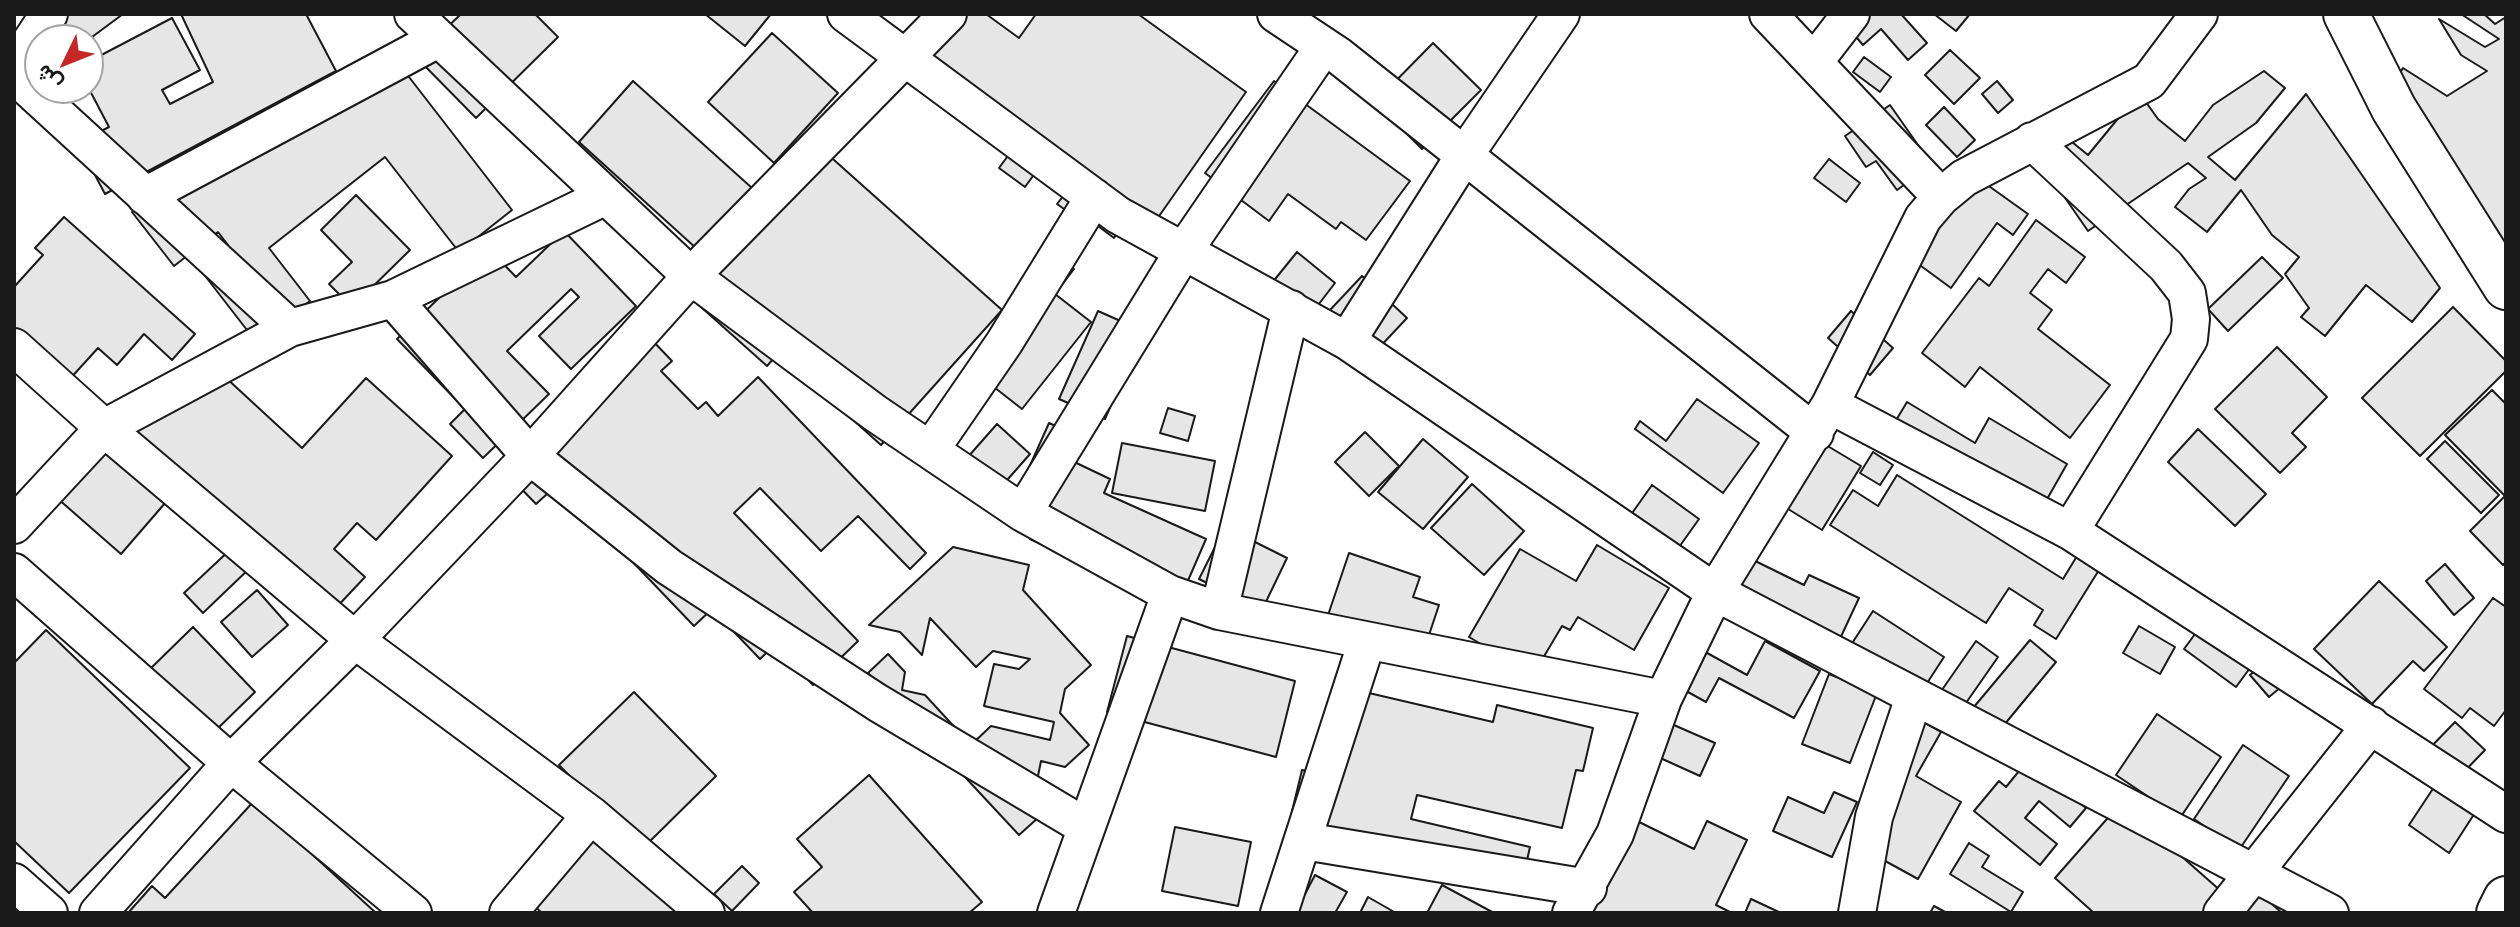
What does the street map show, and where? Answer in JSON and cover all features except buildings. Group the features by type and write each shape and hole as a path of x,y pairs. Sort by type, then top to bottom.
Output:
{"street":[{"path":"14,67 49,14"},
{"path":"846,14 1094,197 1183,252 1347,341 1715,592 2330,913"},
{"path":"98,913 231,763 355,640 530,456 691,276 948,14"},
{"path":"1276,14 1324,46 1464,156 1822,419 2070,531 2506,814"},
{"path":"1347,341 1464,156 1561,14"},
{"path":"1768,14 1941,197"},
{"path":"1814,62 1851,14"},
{"path":"1304,841 1579,900 1615,834 1663,699 1715,592 1822,419 1923,218 1941,197 1964,178 2149,81 2199,14"},
{"path":"2346,14 2394,109 2506,287"},
{"path":"145,196 426,26 691,276 875,413 1023,513 1170,594 1219,611 1663,699"},
{"path":"1023,513 1183,252 1324,46"},
{"path":"14,75 290,328"},
{"path":"2032,141 2166,266 2187,293 2191,319 2189,339 2070,531"},
{"path":"14,525 104,428 290,328 393,299 606,196"},
{"path":"931,449 1004,343 1094,197"},
{"path":"393,299 530,456 669,567 878,703 1086,827"},
{"path":"1219,611 1291,309"},
{"path":"14,347 104,428 355,640 591,815 706,913"},
{"path":"14,572 231,763 413,913"},
{"path":"1056,913 1170,594"},
{"path":"1279,913 1367,641"},
{"path":"1857,913 1874,817 1914,697"},
{"path":"2222,913 2371,725"},
{"path":"508,913 591,815"},
{"path":"14,882 49,913"},
{"path":"2499,913 2506,899"}]}
